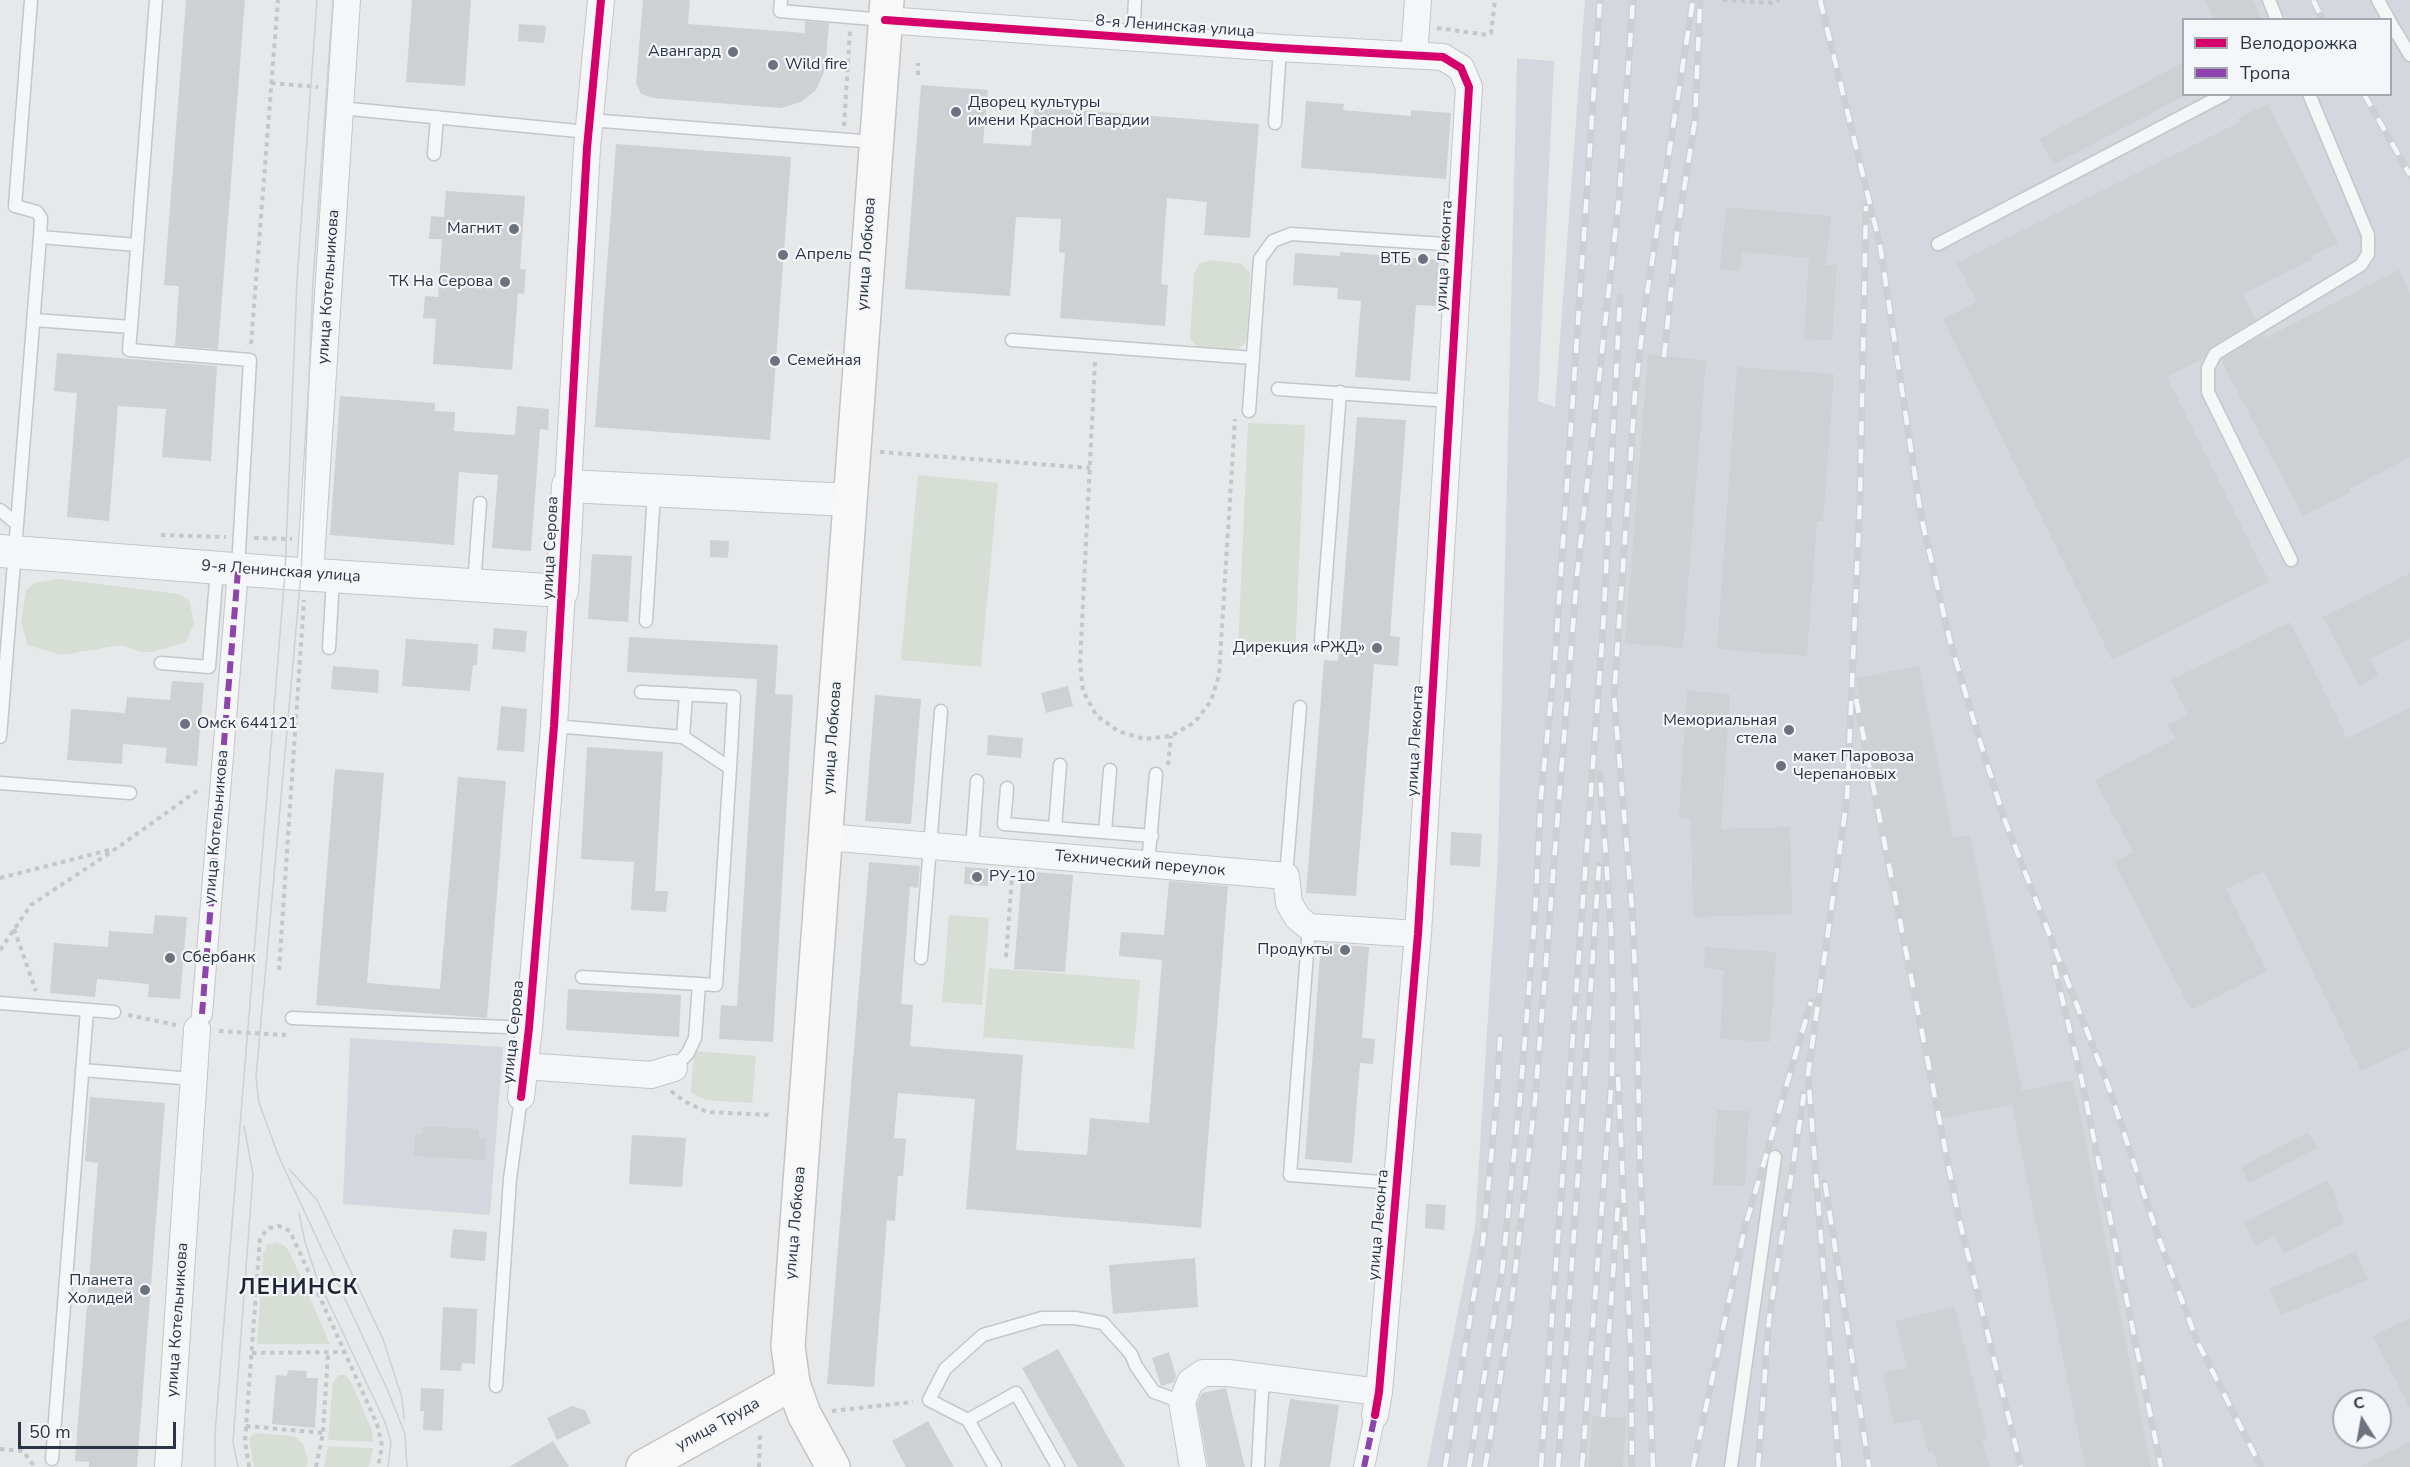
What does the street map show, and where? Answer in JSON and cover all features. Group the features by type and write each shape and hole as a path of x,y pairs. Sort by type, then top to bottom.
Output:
{"main road":[{"name":"улица Лобкова","path":"833,1467 804,1414 792,1383 788,1346 790,1295 826,837 848,500 886,10"},
{"name":"улица Труда","path":"644,1467 792,1383"}],"street":[{"name":"улица Котельникова","path":"316,575 312,539 347,0"},
{"name":"улица Серова","path":"521,1097 529,1028 554,726 588,126 601,0"},
{"name":"8-я Ленинская улица","path":"886,10 1132,38 1443,57 1461,68"},
{"path":"1414,56 1417,12"},
{"name":"улица Леконта","path":"1364,1467 1376,1404 1418,934 1468,87 1461,68"},
{"path":"568,486 848,500"},
{"name":"9-я Ленинская улица","path":"11,542 228,569 562,591"},
{"name":"улица Котельникова","path":"168,1467 194,1078 221,774 228,569"},
{"name":"Технический переулок","path":"826,837 1286,876"},
{"path":"1286,876 1288,903 1297,917 1309,927 1418,934"},
{"path":"525,1066 662,1071"},
{"path":"1192,1467 1182,1402 1190,1382 1203,1373 1228,1372 1265,1377 1376,1404"}],"lane":[{"path":"0,737 11,542 41,218 38,212 15,206 31,0"},
{"path":"156,0 129,350 250,360 240,537 228,569 209,667 162,663"},
{"path":"781,0 780,11 851,18 886,10"},
{"path":"1132,38 1135,0"},
{"path":"2269,0 2276,18"},
{"path":"2378,0 2388,18"},
{"path":"2392,24 2410,55"},
{"path":"1275,123 1280,48"},
{"path":"1938,244 2221,96"},
{"path":"2291,560 2208,392 2208,368 2215,354 2361,265 2368,254 2368,235 2310,96"},
{"path":"341,98 437,117 843,138 876,142"},
{"path":"434,154 437,117"},
{"path":"1249,411 1260,259 1273,242 1292,234 1459,245"},
{"path":"40,237 137,245"},
{"path":"33,320 131,327"},
{"path":"1012,340 1253,358"},
{"path":"1278,389 1450,401"},
{"path":"1321,640 1340,393"},
{"path":"646,621 654,491"},
{"path":"474,585 480,503"},
{"path":"0,510 11,542"},
{"path":"316,575 329,648"},
{"path":"582,977 716,985 734,697 641,692"},
{"path":"683,737 686,694"},
{"path":"1286,876 1300,707"},
{"path":"921,958 941,711"},
{"path":"554,726 683,737 730,768"},
{"path":"1055,828 1060,765"},
{"path":"1105,832 1110,770"},
{"path":"1148,864 1156,774"},
{"path":"972,850 977,781"},
{"path":"0,783 130,793"},
{"path":"1007,788 1004,824 1152,836"},
{"path":"1309,927 1290,1175 1395,1183"},
{"path":"662,1071 688,1053 695,1038 699,984"},
{"path":"0,1003 114,1012"},
{"path":"52,1459 87,1010"},
{"path":"292,1018 529,1028"},
{"path":"82,1070 194,1078"},
{"name":"улица Серова","path":"496,1386 510,1179 521,1097"},
{"path":"1731,1467 1775,1157"},
{"path":"995,1467 968,1420 929,1400 945,1369 983,1335 1041,1318 1075,1318 1103,1323 1131,1354 1136,1366 1154,1392 1182,1402"},
{"path":"1258,1467 1265,1377"},
{"path":"968,1420 1016,1393 1058,1467"}],"path":[{"path":"250,360 278,0"},
{"path":"1417,12 1488,35 1493,28 1496,0"},
{"path":"1724,0 1772,3 1779,0"},
{"path":"843,138 851,18"},
{"path":"918,63 918,75"},
{"path":"271,83 341,98"},
{"path":"1096,346 1080,664 1083,691 1096,715 1118,731 1144,739 1171,736 1195,722 1211,701 1219,675 1235,416"},
{"path":"879,452 1090,468"},
{"path":"158,535 312,539"},
{"path":"279,970 316,575"},
{"path":"1169,765 1171,736"},
{"path":"0,950 30,905 117,848 221,774"},
{"path":"0,878 117,848"},
{"path":"1006,957 1014,854"},
{"path":"14,929 41,1006"},
{"path":"114,1012 199,1021 284,1035 292,1018"},
{"path":"662,1071 684,1101 706,1112 772,1115"},
{"path":"249,1467 245,1441 260,1238 269,1228 279,1226 290,1231 377,1424 382,1446 378,1467"},
{"path":"252,1353 345,1352"},
{"path":"316,1467 323,1433 328,1353"},
{"path":"804,1414 929,1400"},
{"path":"246,1426 323,1433"},
{"path":"751,1432 761,1427 759,1467"},
{"path":"0,1449 23,1451 35,1467"}],"shaded area":[{"path":"1585,0 2410,0 2410,1467 1427,1467 1475,1227 1498,856 1517,58 1554,61 1538,401 1555,407"},
{"path":"1211,260 1242,264 1250,273 1247,337 1245,343 1236,351 1198,348 1190,339 1194,275 1199,264"},
{"path":"1248,423 1305,425 1295,653 1238,651"},
{"path":"918,475 998,483 981,667 901,660"},
{"path":"58,579 178,594 189,600 194,623 186,642 152,652 141,652 121,645 61,655 28,645 21,623 26,590 35,583"},
{"path":"949,915 989,918 982,1005 942,1002"},
{"path":"989,968 1140,980 1134,1049 983,1037"},
{"path":"350,1038 503,1047 490,1215 343,1204"},
{"path":"694,1051 756,1056 752,1103 706,1100 691,1093"},
{"path":"276,1242 285,1246 290,1253 330,1344 257,1344 263,1255 267,1245"},
{"path":"339,1375 346,1375 352,1384 372,1431 373,1442 328,1440 333,1382"},
{"path":"254,1433 294,1436 303,1444 308,1461 306,1467 254,1467 249,1439"},
{"path":"328,1446 373,1448 370,1464 368,1467 324,1467"}],"building":[{"path":"186,0 245,0 218,349 175,346 179,286 164,285"},
{"path":"412,0 471,0 465,86 406,82"},
{"name":"Авангард","path":"643,0 690,0 688,24 805,33 805,21 829,23 825,70 816,90 801,102 781,108 653,98 641,94 636,83"},
{"path":"2205,0 2253,0 2261,18 2214,18"},
{"path":"519,24 546,26 544,43 518,41"},
{"path":"2182,63 2182,96 2184,96 2053,165 2039,139"},
{"path":"921,85 988,90 983,143 1031,146 1034,107 1259,124 1250,238 1204,235 1207,202 1167,198 1161,284 1168,285 1165,326 1060,318 1065,253 1059,252 1061,219 1016,217 1010,296 905,289"},
{"path":"1306,101 1344,104 1343,110 1411,116 1411,110 1451,113 1446,179 1301,168"},
{"path":"2268,104 2338,243 2243,294 2256,320 2211,347 2203,359 2167,377 2269,582 2112,660 1943,319 1977,302 1957,263 2240,122 2238,118"},
{"path":"616,144 791,157 770,440 595,427"},
{"path":"446,191 525,196 520,269 526,270 524,294 518,293 512,370 433,364 436,319 423,318 425,296 438,297 442,239 429,239 431,216 444,217"},
{"path":"1726,207 1831,216 1826,265 1837,265 1832,340 1804,339 1809,258 1742,252 1740,271 1720,269"},
{"path":"1340,252 1439,260 1436,306 1416,305 1410,381 1355,377 1361,301 1337,299 1338,288 1293,285 1295,253 1340,256"},
{"path":"2399,270 2410,293 2410,457 2303,516 2221,360 2263,334 2265,338"},
{"path":"57,353 217,366 211,461 162,457 166,409 118,406 109,521 67,517 77,393 54,391"},
{"path":"1648,355 1706,360 1683,648 1625,643"},
{"path":"1737,367 1834,374 1823,521 1817,521 1807,656 1717,649"},
{"path":"340,396 435,403 435,411 455,412 454,431 515,435 517,406 549,409 548,430 540,429 531,551 492,548 498,475 459,472 454,545 330,535"},
{"path":"1357,417 1406,420 1390,636 1400,637 1398,666 1374,664 1356,896 1306,893 1324,660 1338,661"},
{"path":"710,540 729,541 728,558 710,557"},
{"path":"592,554 632,556 628,622 588,619"},
{"path":"2410,573 2410,639 2370,659 2379,676 2359,686 2323,617"},
{"path":"2290,622 2347,738 2410,708 2410,1048 2361,1071 2264,871 2226,889 2267,971 2191,1010 2114,862 2133,852 2095,780 2175,739 2168,725 2188,716 2171,680"},
{"path":"494,628 527,631 525,652 492,649"},
{"path":"629,637 778,645 775,694 793,695 773,1042 719,1039 721,1005 737,1006 757,679 627,672"},
{"path":"406,639 478,644 477,665 473,665 470,691 402,686"},
{"path":"333,666 379,670 378,693 331,689"},
{"path":"1919,666 1953,838 1970,835 2022,1091 2073,1080 2151,1467 2085,1467 2012,1105 1942,1118 1856,678"},
{"path":"172,681 204,683 197,766 165,763 167,748 123,744 122,764 67,760 71,709 125,713 127,697 170,700"},
{"path":"1068,686 1073,706 1046,713 1041,693"},
{"path":"1687,691 1730,694 1721,829 1790,827 1792,914 1693,917 1691,819 1679,818"},
{"path":"875,695 921,699 911,824 865,821"},
{"path":"501,706 527,709 524,752 497,750"},
{"path":"988,735 1023,738 1021,758 987,755"},
{"path":"587,747 663,752 655,891 668,891 666,912 631,910 634,862 581,859"},
{"path":"335,769 384,773 367,983 440,989 458,777 506,781 487,1018 316,1005"},
{"path":"1451,832 1482,834 1480,867 1450,865"},
{"path":"869,862 920,866 918,888 910,887 901,1004 913,1005 910,1046 1023,1055 1016,1150 1087,1155 1090,1118 1149,1123 1162,960 1119,956 1121,932 1164,935 1169,881 1228,886 1201,1228 966,1209 975,1099 898,1093 894,1138 906,1139 903,1176 898,1176 895,1221 887,1220 874,1387 827,1384"},
{"name":"РУ-10","path":"965,867 990,869 988,886 964,884"},
{"path":"1022,871 1073,875 1065,972 1014,969"},
{"path":"155,915 187,917 180,999 148,997 149,984 97,979 95,997 50,993 54,943 108,947 109,931 153,934"},
{"path":"1321,943 1369,947 1362,1038 1375,1039 1373,1064 1360,1063 1352,1163 1305,1159"},
{"path":"1705,947 1776,952 1770,1042 1720,1039 1724,970 1704,968"},
{"path":"568,989 681,995 679,1037 566,1030"},
{"path":"90,1097 165,1103 137,1467 89,1467 89,1462 75,1461 98,1163 85,1161"},
{"path":"1717,1110 1749,1111 1745,1186 1713,1185"},
{"path":"423,1126 479,1129 479,1138 486,1138 485,1160 414,1156 415,1134 423,1134"},
{"path":"2308,1132 2317,1148 2249,1183 2241,1167"},
{"path":"632,1135 686,1138 682,1187 629,1184"},
{"path":"2327,1180 2339,1202 2336,1204 2345,1222 2284,1254 2275,1236 2256,1246 2244,1223"},
{"path":"1426,1204 1446,1205 1444,1230 1425,1228"},
{"path":"453,1229 487,1232 485,1261 450,1258"},
{"path":"2356,1252 2368,1280 2281,1315 2270,1288"},
{"path":"1195,1258 1198,1307 1113,1314 1109,1265"},
{"path":"1954,1306 1987,1438 1981,1439 1990,1467 1938,1467 1933,1451 1928,1452 1920,1419 1894,1424 1883,1373 1907,1368 1895,1321"},
{"path":"443,1307 477,1309 475,1364 462,1363 461,1371 440,1370"},
{"path":"2410,1318 2410,1408 2373,1336"},
{"path":"1058,1349 1125,1467 1078,1467 1022,1368"},
{"path":"1169,1352 1176,1376 1174,1382 1161,1386 1152,1358"},
{"path":"288,1370 307,1371 306,1378 318,1378 315,1428 272,1424 276,1375 287,1376"},
{"path":"421,1388 444,1389 442,1431 423,1430 424,1411 420,1411"},
{"path":"1226,1388 1245,1467 1208,1467 1197,1404 1202,1393"},
{"path":"1290,1399 1339,1405 1330,1467 1279,1467"},
{"path":"572,1406 585,1410 591,1423 557,1440 547,1418"},
{"path":"1592,1416 1626,1418 1623,1467 1589,1467"},
{"path":"928,1421 954,1467 906,1467 892,1441"},
{"path":"553,1441 569,1467 509,1467"},
{"path":"2410,1442 2410,1467 2360,1467"}],"tram line":[{"path":"215,1467 215,1433 285,573 297,280 317,0"},
{"path":"333,0 313,281 301,574 256,1077 259,1103 279,1157 388,1391 405,1434 407,1467"},
{"path":"238,1467 233,1442 253,1174 244,1126"},
{"path":"289,1169 317,1200 383,1339 402,1398 404,1419"},
{"path":"299,1213 305,1242 317,1278 385,1422 391,1442 388,1467"}],"railway":[{"path":"1469,1467 1502,1272 1520,1098 1535,915 1541,797 1555,659 1600,0"},
{"path":"1485,1467 1508,1333 1535,1100 1577,575 1619,199 1633,0"},
{"path":"1653,1467 1632,909 1614,696 1635,394 1645,306 1693,0"},
{"path":"1820,0 1880,245 1921,516 1950,641 1975,725 2004,818 2108,1085 2158,1236 2197,1341 2261,1467"},
{"path":"2313,0 2322,18"},
{"path":"1664,357 1677,234 1695,120 1700,3"},
{"path":"2365,96 2410,175"},
{"path":"1839,1467 1808,1074 1847,798 1860,499 1866,206"},
{"path":"1541,1467 1603,629 1620,298"},
{"path":"1856,699 1959,1219 2021,1467"},
{"path":"1582,1467 1612,1076 1611,929 1600,774"},
{"path":"1558,1467 1599,865"},
{"path":"2054,965 2082,1081 2161,1467"},
{"path":"1693,1467 1745,1227 1811,1002"},
{"path":"1445,1467 1483,1241 1497,1096 1500,1037"},
{"path":"1618,1077 1631,1358 1632,1467"},
{"path":"1758,1467 1769,1319 1804,1094"},
{"path":"1825,1183 1869,1467"},
{"path":"1603,1417 1618,1203"}],"marked path":[{"path":"202,1014 238,570"},
{"path":"1364,1467 1375,1415"}],"cycle path":[{"path":"521,1097 529,1028 554,726 587,148 601,0"},
{"path":"885,20 1280,48 1443,57 1461,68 1469,87 1418,934 1379,1392 1375,1415"}],"place":[{"name":"Авангард","path":"733,52"},
{"name":"Wild fire","path":"773,65"},
{"name":"Дворец культуры имени Красной Гвардии","path":"956,112"},
{"name":"Магнит","path":"514,229"},
{"name":"Апрель","path":"783,255"},
{"name":"ВТБ","path":"1423,259"},
{"name":"ТК На Серова","path":"505,282"},
{"name":"Семейная","path":"775,361"},
{"name":"Дирекция «РЖД»","path":"1377,648"},
{"name":"Омск 644121","path":"185,724"},
{"name":"Мемориальная стела","path":"1789,730"},
{"name":"макет Паровоза Черепановых","path":"1781,766"},
{"name":"РУ-10","path":"977,877"},
{"name":"Продукты","path":"1345,950"},
{"name":"Сбербанк","path":"170,958"},
{"name":"Планета Холидей","path":"145,1290"}],"district":[{"name":"ЛЕНИНСК","path":"299,1289"}]}
